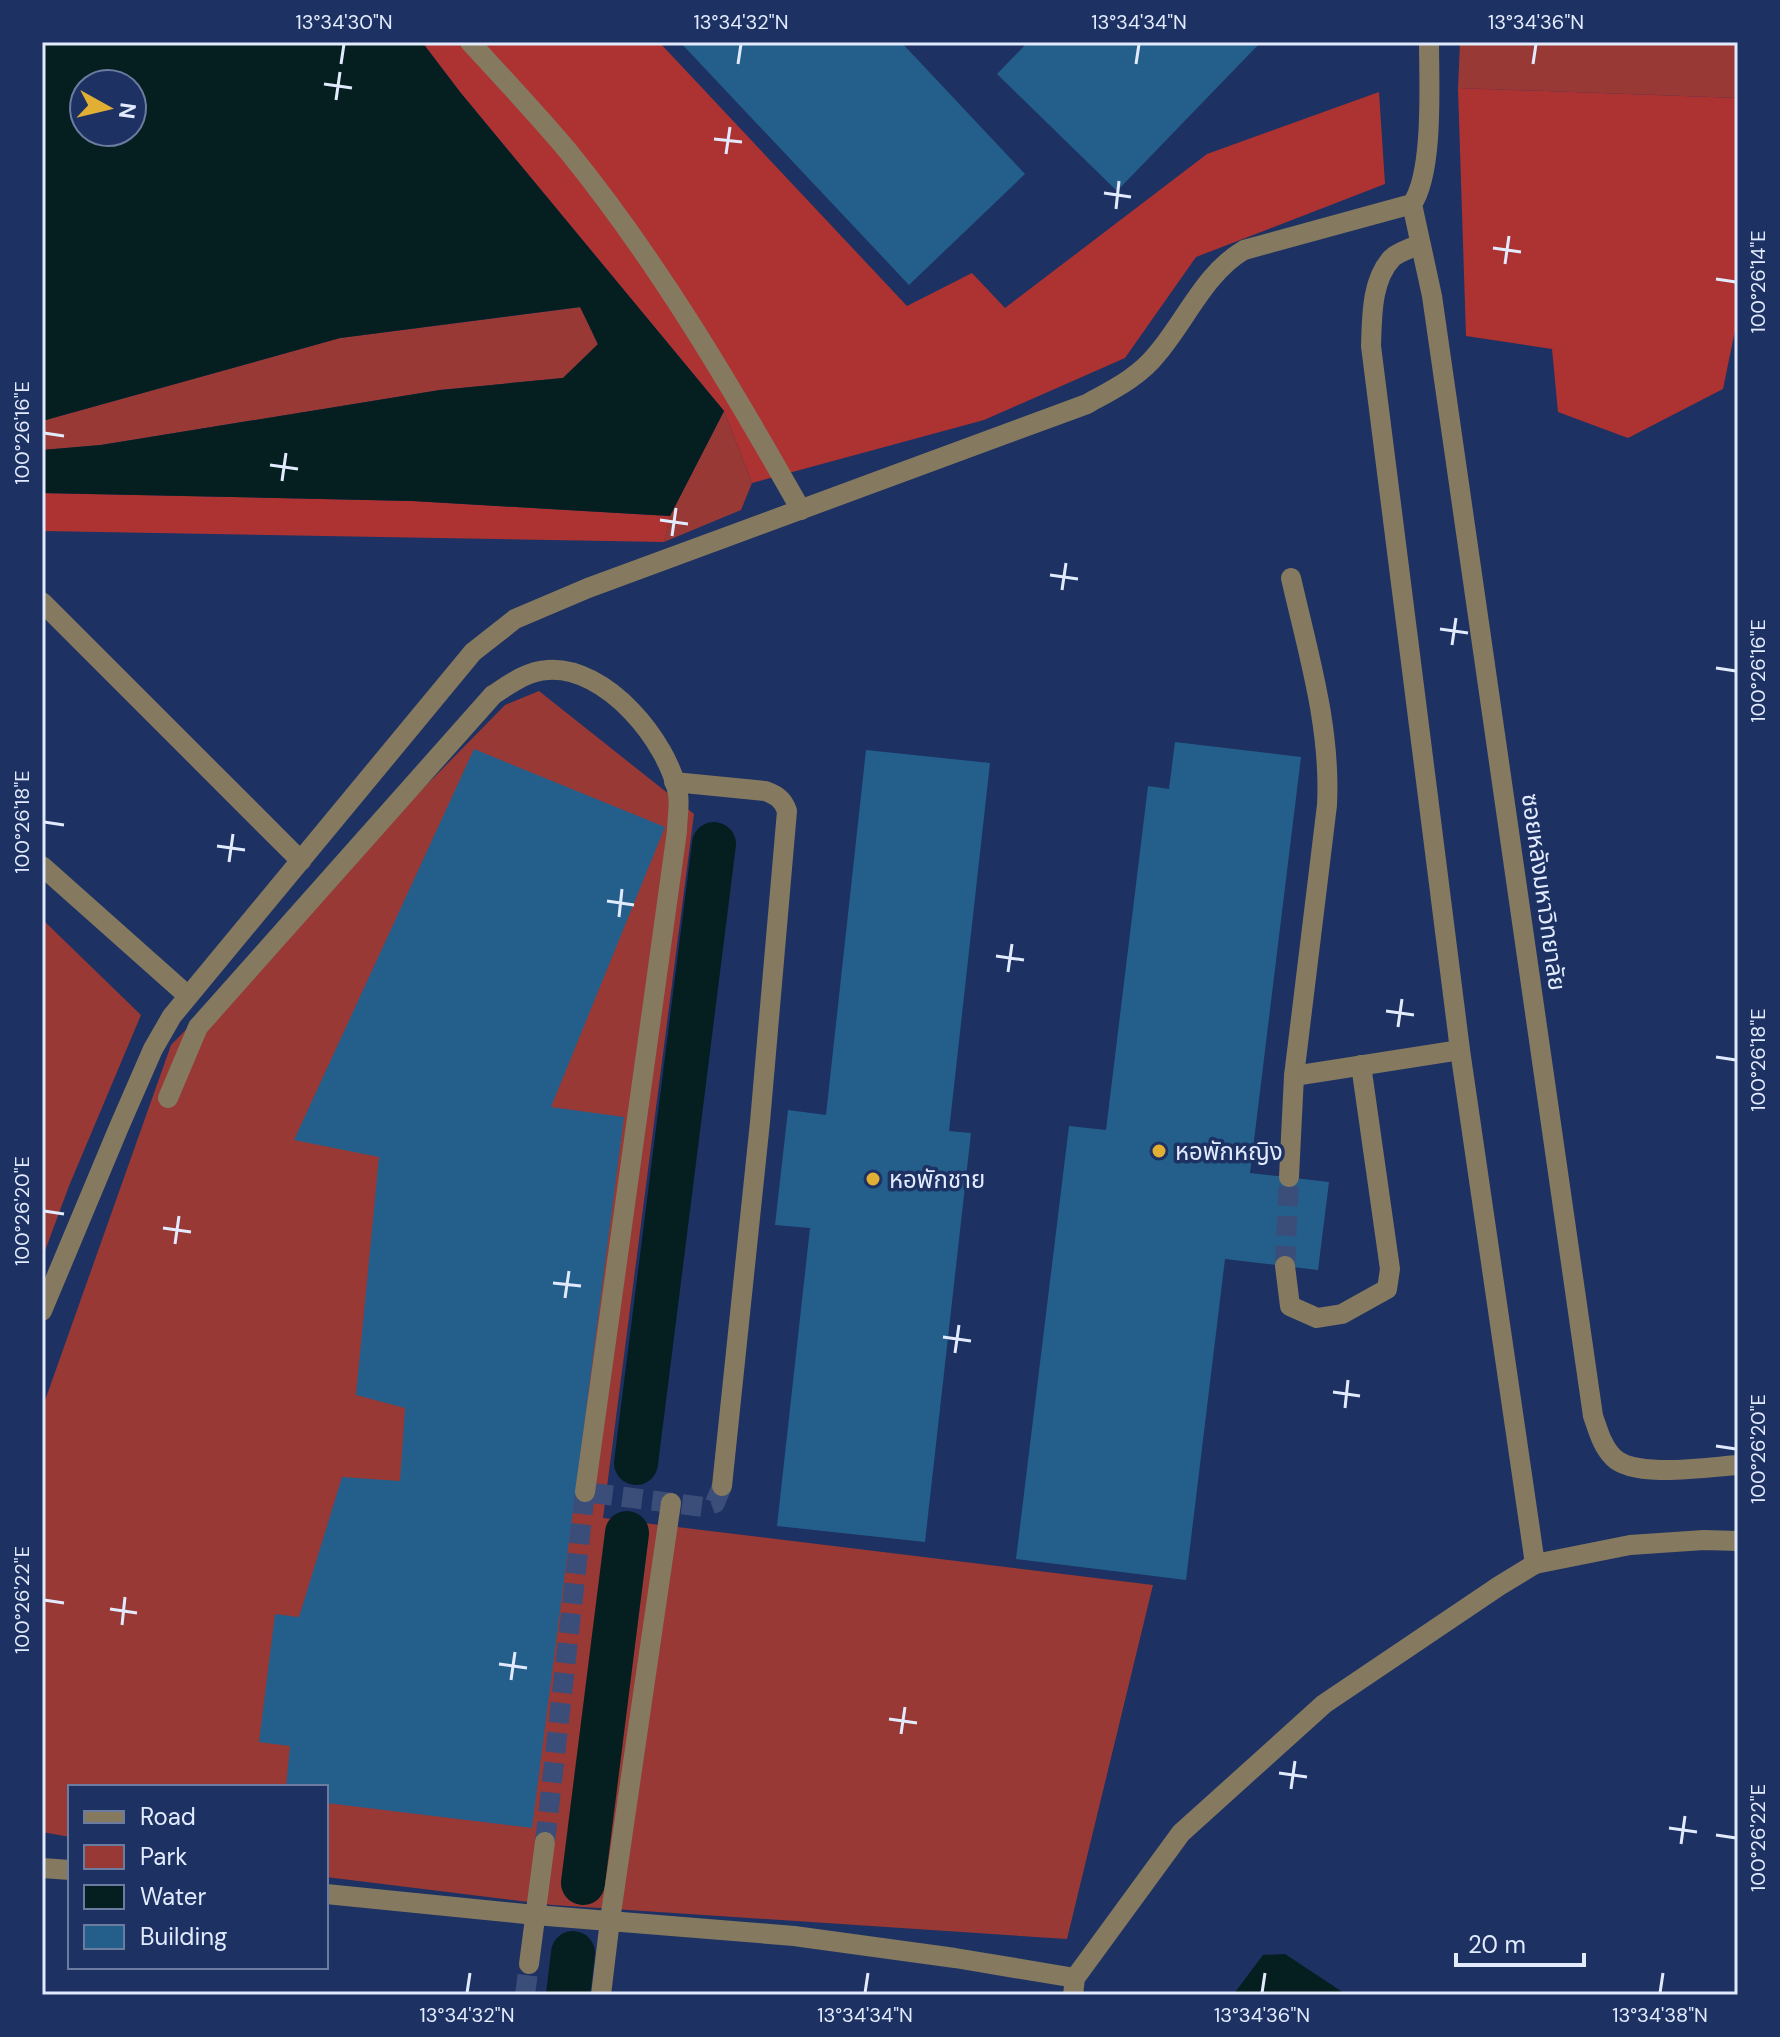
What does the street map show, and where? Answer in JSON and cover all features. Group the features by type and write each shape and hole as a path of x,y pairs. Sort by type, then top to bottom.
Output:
{"street":[{"path":"470,42 568,151 641,248 732,389 801,510"},
{"path":"42,1311 153,1049 187,995 473,652 527,613 588,588 1087,404 1127,382 1156,357 1226,260 1244,250 1412,204 1423,176 1429,42"},
{"name":"ซอยหลังมหาวิทยาลัย","path":"1412,204 1434,312 1593,1416 1606,1448 1626,1466 1664,1469 1738,1465"},
{"path":"1420,244 1392,257 1379,281 1373,308 1371,346 1460,1050 1535,1564"},
{"path":"1289,1177 1294,1076 1328,776 1323,720 1291,578"},
{"path":"42,602 301,861"},
{"path":"168,1098 198,1027 493,695 519,677 546,670 580,674 616,694 638,718 671,772 678,796 677,831 585,1492"},
{"path":"674,782 765,791 776,795 787,811 760,1122 722,1486"},
{"path":"42,866 187,995"},
{"path":"1294,1076 1460,1050"},
{"path":"1285,1266 1290,1306 1317,1318 1342,1314 1387,1289 1390,1269 1361,1065"},
{"path":"601,1995 671,1503"},
{"path":"328,1894 809,1938 955,1958 1074,1987 1181,1833 1324,1704 1535,1564 1630,1545 1738,1541"},
{"path":"529,1964 545,1842"},
{"path":"42,1868 68,1870"}],"green space":[{"path":"1460,42 1738,42 1738,98 1458,88"},
{"path":"581,307 598,345 563,378 440,390 101,445 42,450 42,421 340,338"},
{"path":"724,411 752,483 741,510 664,542 670,516"},
{"path":"539,691 694,814 603,1518 1153,1585 1067,1939 553,1905 328,1877 328,1785 68,1785 68,1837 42,1832 42,1409 171,1045 505,705"},
{"path":"42,919 141,1015 69,1186 42,1259"}],"shaded area":[{"path":"422,42 659,42 907,306 972,273 1005,308 1207,154 1379,92 1385,184 1196,257 1125,358 984,420 752,483 724,411"},
{"path":"1458,88 1738,98 1738,316 1723,389 1628,438 1558,412 1552,349 1466,336"},
{"path":"42,493 413,501 670,516 664,542 42,531"}],"water":[{"path":"42,42 422,42 724,411 670,516 413,501 42,493 42,450 101,445 440,390 563,378 598,344 580,307 340,338 42,421"},
{"path":"1285,1954 1347,1995 1233,1995 1263,1955"}],"building":[{"path":"680,42 901,42 1025,174 909,285"},
{"path":"1028,42 1261,42 1117,191 997,74"},
{"name":"หอพักหญิง","path":"1175,742 1301,757 1250,1173 1329,1182 1318,1270 1225,1259 1186,1580 1016,1559 1069,1126 1106,1130 1148,786 1169,789"},
{"path":"474,749 665,827 551,1107 624,1117 532,1828 328,1803 328,1785 286,1785 290,1746 259,1742 275,1614 299,1617 342,1477 400,1481 405,1408 356,1395 379,1157 294,1140"},
{"name":"หอพักชาย","path":"866,750 990,763 949,1131 971,1133 925,1542 777,1526 810,1228 775,1225 788,1110 826,1115"}],"waterway":[{"path":"636,1463 714,844"},
{"path":"583,1883 627,1533"},
{"path":"568,1995 573,1953"}],"tunnel":[{"path":"1285,1266 1289,1177"},
{"path":"545,1842 585,1492 704,1507 715,1503 722,1486"},
{"path":"525,1995 529,1964"}],"place":[{"name":"หอพักหญิง","path":"1159,1151"},
{"name":"หอพักชาย","path":"873,1179"}]}
